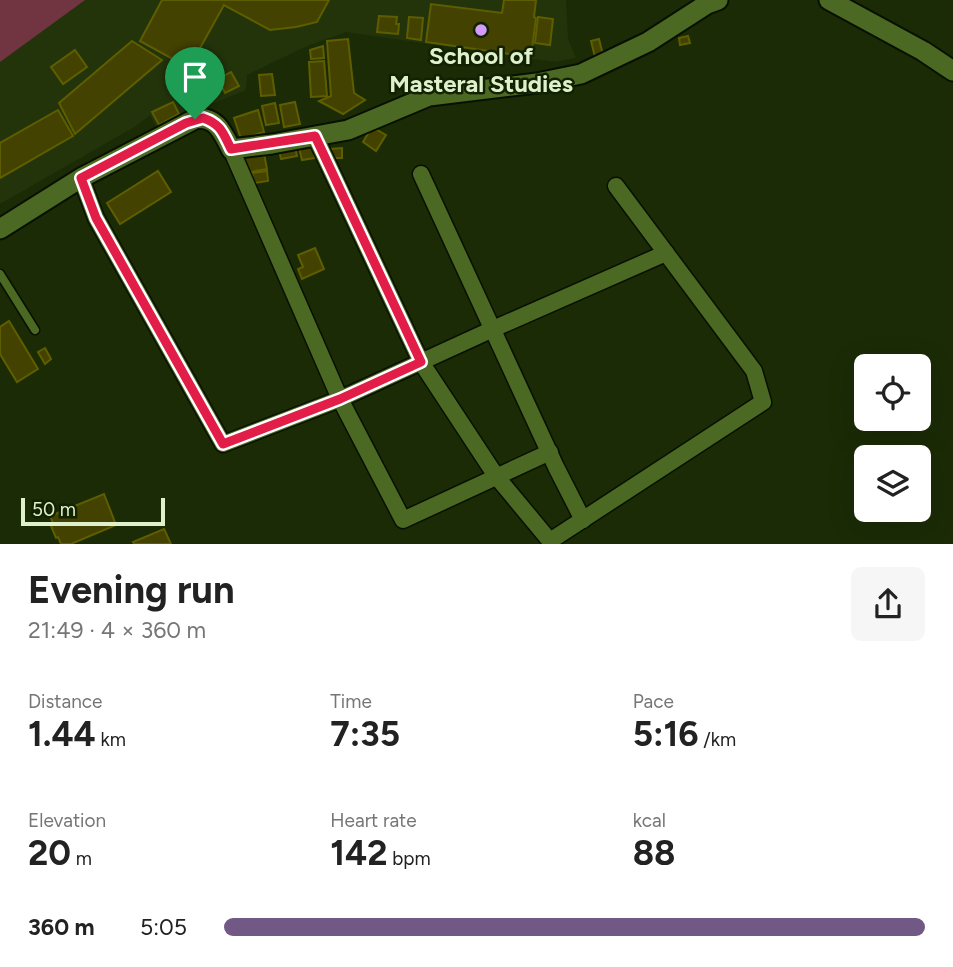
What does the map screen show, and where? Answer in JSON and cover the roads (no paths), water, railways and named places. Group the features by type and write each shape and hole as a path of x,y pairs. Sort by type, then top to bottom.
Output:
{"street":[{"path":"231,149 348,130 429,96 537,83 581,74 648,42 707,4 718,0"},
{"path":"829,0 953,71"},
{"path":"0,229 81,178 195,119 203,118 214,122 221,129 231,149 340,399 403,520 550,452"},
{"path":"315,136 421,362 496,476 550,541 763,402 754,371 616,186"},
{"path":"421,174 583,520"},
{"path":"81,178 96,218 223,444 340,399 492,328 666,253"}],"lane":[{"path":"0,274 35,330"}],"place":[{"name":"School of Masteral Studies","path":"481,30"}]}
